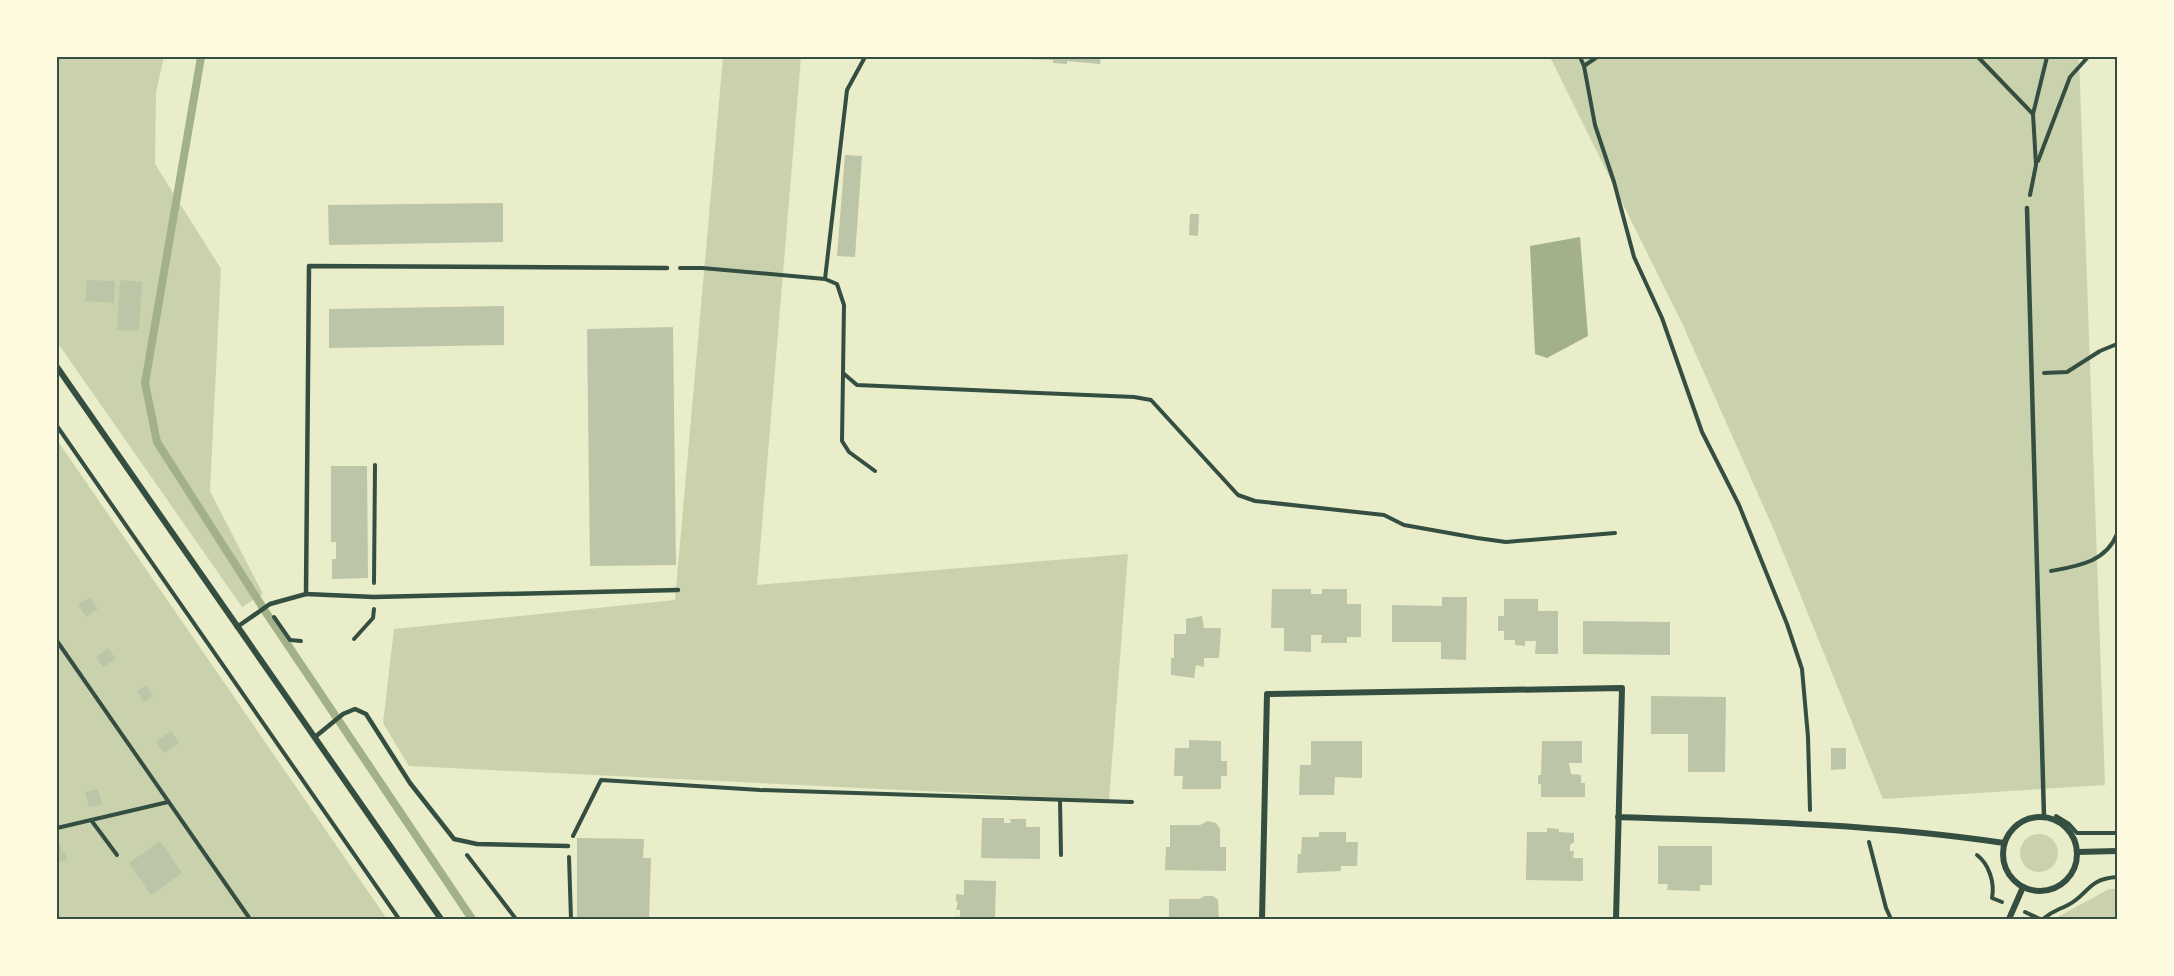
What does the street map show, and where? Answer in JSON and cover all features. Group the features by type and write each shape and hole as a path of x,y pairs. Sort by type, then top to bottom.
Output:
{"street":[{"path":"57,367 441,919"},
{"path":"1262,919 1267,694 1622,688 1616,919"},
{"path":"2044,814 2067,828 2074,839 2077,852 2076,864 2070,876 2061,885 2049,890 2036,891 2024,888 2015,882 2008,874 2002,854 2004,843 2015,826 2024,820 2044,814"},
{"path":"1618,818 1810,824 2004,843"},
{"path":"2077,852 2117,851"},
{"path":"2009,919 2024,888"}],"lane":[{"path":"2027,208 2044,814"},
{"path":"306,594 309,266 668,268"},
{"path":"237,627 268,605 306,594 374,597 678,590"},
{"path":"315,737 343,714 355,709 366,714 410,783 454,838 477,844 568,846"}],"path":[{"path":"825,279 847,90 865,57"},
{"path":"1580,57 1584,66 1595,125 1634,257 1662,318 1702,432 1740,505 1788,624 1802,669 1808,737 1810,824"},
{"path":"1584,66 1597,57"},
{"path":"1978,57 2033,114"},
{"path":"2036,165 2033,114 2047,57"},
{"path":"2027,208 2036,165 2070,76 2088,57"},
{"path":"668,268 702,268 825,279 837,284 844,305 843,441 849,452 875,471"},
{"path":"2032,374 2067,372 2100,351 2117,344"},
{"path":"843,373 857,385 865,386 1134,397 1152,400 1238,495 1255,501 1384,515 1404,525 1506,542 1615,533"},
{"path":"57,426 399,919"},
{"path":"354,639 373,618 375,465"},
{"path":"2037,573 2084,565 2112,546 2117,534"},
{"path":"268,605 290,640 301,641"},
{"path":"57,641 250,919"},
{"path":"571,919 568,846 601,780 760,790 1132,802"},
{"path":"1060,800 1060,855"},
{"path":"57,828 168,802"},
{"path":"2044,814 2060,817 2077,833 2117,833"},
{"path":"91,820 117,855"},
{"path":"1879,839 1868,837 1883,898 1891,919"},
{"path":"454,838 516,919"},
{"path":"1971,853 1984,860 1994,887 1992,898 2041,919 2053,910 2069,905 2098,880 2117,877"}],"shaded area":[{"path":"57,57 164,57 156,92 155,164 221,269 210,491 263,594 242,607 57,342"},
{"path":"723,57 801,57 757,585 1128,554 1109,800 409,766 383,723 394,629 675,600"},
{"path":"1550,57 2079,57 2105,785 1883,799 1774,530 1682,323"},
{"path":"1580,237 1588,336 1547,358 1535,354 1530,246"},
{"path":"57,440 387,919 57,919"},
{"path":"2039,834 2052,840 2058,853 2052,866 2039,872 2026,866 2020,853 2026,840"},
{"path":"2109,889 2117,889 2117,919 2054,919"}],"building":[{"path":"1028,57 1101,57 1100,64 1067,61 1067,64 1053,63 1053,60 1028,59"},
{"path":"845,155 862,156 855,257 837,256"},
{"path":"503,203 503,242 329,245 328,205"},
{"path":"1190,214 1199,214 1198,236 1189,235"},
{"path":"87,280 115,281 114,303 85,301"},
{"path":"120,280 142,282 139,331 117,330"},
{"path":"504,306 504,345 329,348 329,309"},
{"path":"673,327 676,565 590,566 587,329"},
{"path":"331,466 367,466 368,578 332,579 332,559 336,559 336,542 331,542"},
{"path":"1272,589 1311,589 1311,594 1322,594 1322,589 1347,589 1347,604 1361,604 1361,637 1347,637 1347,643 1321,643 1322,635 1311,635 1311,652 1284,651 1284,628 1271,628"},
{"path":"90,597 98,609 86,617 78,605"},
{"path":"1442,597 1467,597 1466,660 1441,659 1441,642 1392,642 1392,605 1442,606"},
{"path":"1504,599 1538,599 1538,611 1558,611 1558,654 1535,654 1536,641 1525,641 1525,646 1515,645 1515,640 1504,640 1504,631 1498,631 1498,616 1504,616"},
{"path":"1202,616 1204,628 1221,628 1219,658 1204,658 1204,667 1196,665 1194,678 1171,675 1174,634 1186,634 1186,619"},
{"path":"1583,621 1670,622 1670,655 1583,654"},
{"path":"108,648 116,659 103,667 96,657"},
{"path":"146,685 153,696 144,702 137,691"},
{"path":"1651,696 1726,697 1725,772 1688,772 1688,734 1651,734"},
{"path":"171,731 179,743 164,753 156,742"},
{"path":"1189,740 1221,741 1221,761 1227,761 1227,776 1221,776 1221,789 1182,789 1183,776 1174,776 1175,748 1189,748"},
{"path":"1311,741 1362,741 1362,778 1335,777 1334,795 1299,795 1300,765 1311,765"},
{"path":"1542,741 1582,741 1582,763 1569,763 1571,774 1581,775 1581,783 1585,783 1585,797 1541,797 1538,775 1541,775"},
{"path":"1831,748 1846,748 1846,769 1831,770"},
{"path":"98,789 102,804 89,807 85,792"},
{"path":"982,818 1004,818 1004,823 1011,823 1010,819 1026,819 1026,827 1040,827 1040,859 981,858"},
{"path":"1208,821 1216,823 1220,829 1220,847 1226,847 1226,871 1165,870 1166,847 1170,847 1170,825 1200,825"},
{"path":"1547,828 1574,833 1574,842 1570,845 1570,851 1574,851 1573,858 1583,858 1583,881 1526,880 1527,832 1547,832"},
{"path":"1319,832 1346,832 1346,842 1358,842 1357,866 1341,866 1341,871 1297,873 1302,837 1319,837"},
{"path":"577,838 644,839 643,858 651,858 649,919 577,919"},
{"path":"160,841 182,873 151,895 129,863"},
{"path":"60,845 62,852 65,851 67,860 57,862 57,846"},
{"path":"1658,846 1712,846 1712,885 1700,885 1700,891 1667,890 1668,884 1658,884"},
{"path":"964,880 996,881 995,919 956,919 956,916 960,917 960,910 956,910 958,901 956,902 956,894 964,895"},
{"path":"1213,896 1218,900 1219,919 1169,919 1169,899 1199,899"}],"waterway":[{"path":"201,57 145,383 157,442 265,611 472,919"}]}
